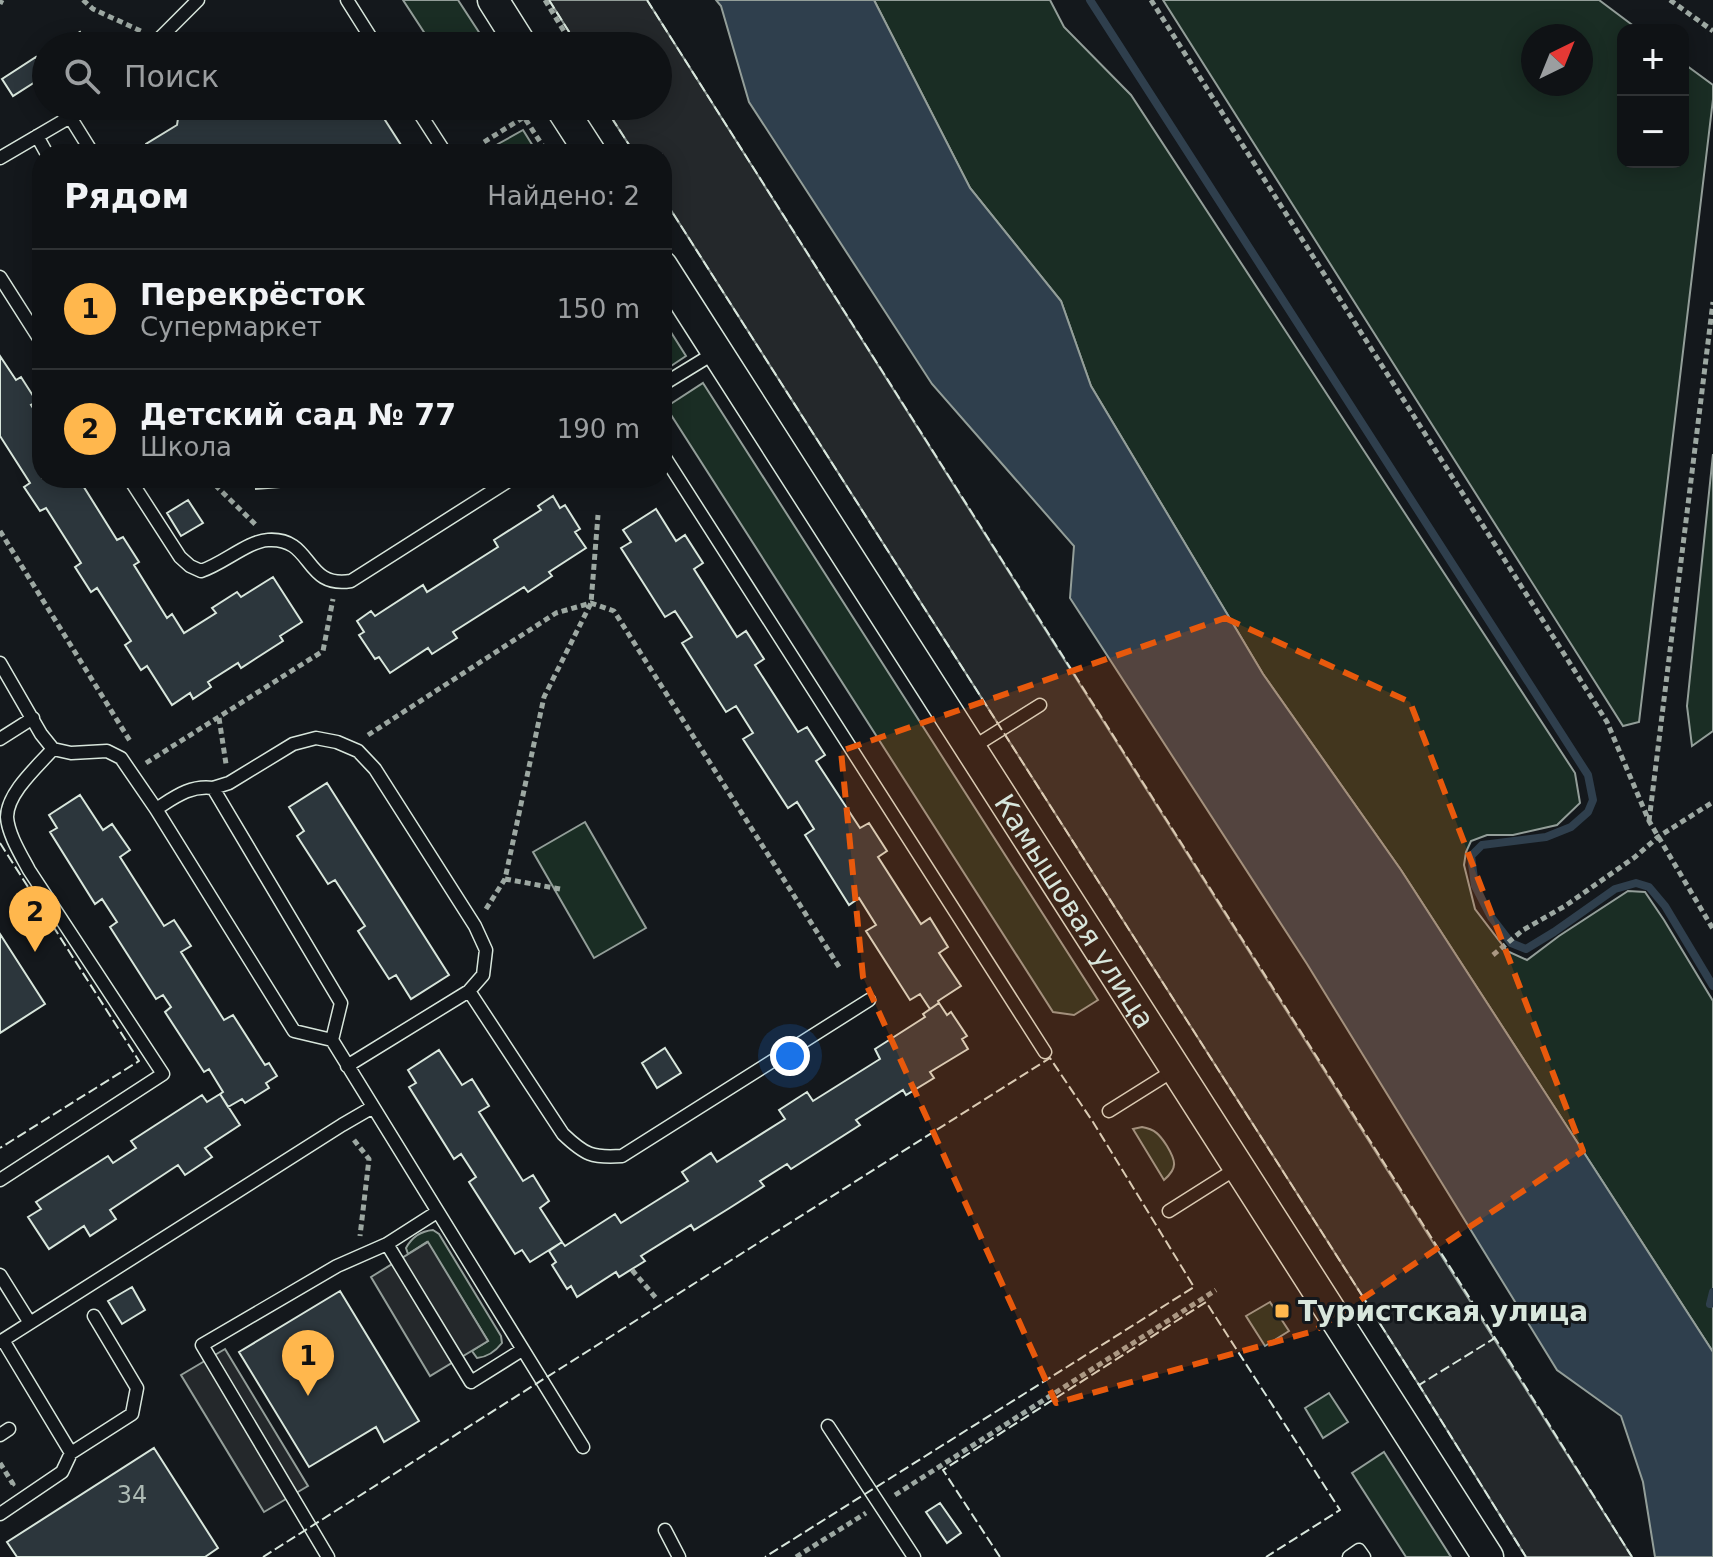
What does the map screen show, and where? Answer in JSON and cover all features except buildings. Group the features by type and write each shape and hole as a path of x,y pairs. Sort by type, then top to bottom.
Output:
{"street":[{"path":"493,0 513,32"},
{"path":"569,120 585,144"},
{"name":"Камышовая улица","path":"672,282 1488,1557"}],"lane":[{"path":"166,32 198,0"},
{"path":"347,0 367,32"},
{"path":"0,158 65,120"},
{"path":"72,120 87,144"},
{"path":"424,120 440,144"},
{"path":"37,136 41,144"},
{"path":"0,277 32,327"},
{"path":"672,379 716,352"},
{"path":"672,469 1045,1052"},
{"path":"135,488 180,557 190,566 201,571 251,545 265,540 284,541 299,549 325,580 337,583 351,581 497,488"},
{"path":"0,663 53,749 71,753 107,751 121,758 294,1031 332,1040"},
{"path":"970,749 1040,705"},
{"path":"0,739 33,718"},
{"path":"156,809 189,789 201,786 213,788 229,783 293,744 316,738 358,751 375,769 475,926 486,950 483,975 469,991 347,1066"},
{"path":"0,1180 163,1074 29,870 15,843 7,816 15,791 53,749"},
{"path":"213,788 341,1003 332,1040 583,1447"},
{"path":"469,991 563,1134 579,1150 600,1158 622,1156 869,1000"},
{"path":"1109,1111 1176,1069"},
{"path":"71,1453 2,1341 373,1107"},
{"path":"1169,1211 1239,1167"},
{"path":"328,1557 202,1345 337,1266 387,1244 437,1212"},
{"path":"387,1244 471,1382 522,1350"},
{"path":"0,1275 30,1323"},
{"path":"0,1514 62,1472 71,1453 132,1414 137,1388 94,1316"},
{"path":"828,1426 914,1557"},
{"path":"665,1530 679,1557"},
{"path":"1349,1557 1359,1550 1364,1557"}],"path":[{"path":"83,0 93,9 135,32"},
{"path":"545,0 564,32"},
{"path":"1151,0 1607,722 1649,821 1713,929"},
{"path":"1670,0 1713,31"},
{"path":"484,142 519,120"},
{"path":"526,120 542,144"},
{"path":"1649,821 1713,302"},
{"path":"218,488 254,523 265,540"},
{"path":"475,926 505,879 544,697 591,603 598,515"},
{"path":"0,532 136,752"},
{"path":"144,765 323,651 337,583"},
{"path":"358,751 366,736 556,613 591,603 614,611 841,970"},
{"path":"219,718 229,783"},
{"path":"1493,955 1523,930 1565,906 1658,837 1713,802"},
{"path":"505,879 560,889"},
{"path":"358,1257 369,1159"},
{"path":"632,1270 656,1298"},
{"path":"796,1557 1216,1290"},
{"path":"0,1463 13,1484 0,1492"}],"highlighted area":[{"path":"1225,618 1410,702 1583,1151 1314,1331 1056,1403 863,977 841,751"}],"green space":[{"path":"403,0 458,0 479,32 424,32"},
{"path":"874,0 1050,0 1064,27 1131,95 1575,773 1580,803 1557,825 1513,835 1487,835 1471,841 1464,865 1475,909 1507,951 1527,960 1628,891 1645,892 1713,1001 1713,1352 1401,870 1263,674 1091,386 1061,301 970,188"},
{"path":"1163,0 1599,0 1631,24 1617,24 1617,168 1689,168 1689,67 1713,85 1639,722 1623,726"},
{"path":"523,130 532,144 498,144"},
{"path":"672,334 686,356 672,365"},
{"path":"703,383 1098,1000 1074,1015 1053,1012 672,416 672,403"},
{"path":"1713,454 1713,731 1692,746 1687,706"},
{"path":"585,822 646,928 594,958 533,852"},
{"path":"1142,1127 1159,1136 1172,1156 1172,1172 1164,1180 1133,1129"},
{"path":"433,1230 439,1234 501,1336 502,1343 488,1355 477,1358 472,1351 488,1341 427,1242 408,1254 406,1248 414,1238"},
{"path":"1270,1302 1289,1331 1265,1346 1246,1316"},
{"path":"1329,1393 1348,1422 1323,1438 1305,1408"},
{"path":"1384,1452 1451,1557 1406,1557 1352,1473"}],"shaded area":[{"path":"549,0 647,0 667,32 569,32"},
{"path":"672,40 1632,1557 1526,1557 672,212 672,144 629,144 613,120 672,120"},
{"path":"428,1242 488,1341 430,1376 371,1277"},
{"path":"225,1349 308,1486 264,1512 181,1375"}],"water":[{"path":"716,0 874,0 970,188 1061,301 1091,386 1263,674 1401,870 1713,1352 1713,1557 1655,1557 1643,1482 1621,1416 1557,1370 1307,964 1070,598 1074,546 932,384 749,102 721,6"}],"waterway":[{"path":"1090,0 1588,775 1593,800 1588,812 1571,827 1546,837 1482,845 1471,856 1475,886 1491,917 1511,943 1526,949 1615,889 1636,883 1649,887 1665,906 1713,986"},
{"path":"1710,1304 1713,1292"}],"fence":[{"path":"549,0 569,32"},
{"path":"647,0 667,32"},
{"path":"672,39 1495,1338 1419,1385 672,212"},
{"path":"613,120 629,144"},
{"path":"0,843 139,1061 0,1148"},
{"path":"263,1557 1050,1058 1194,1287 765,1557"},
{"path":"1000,1557 943,1470 1206,1302 1340,1510 1266,1557"},
{"path":"1492,1339 1495,1338 1632,1557"},
{"path":"1421,1384 1526,1557"}],"place":[{"name":"Детский сад № 77","path":"35,952"},
{"name":"Туристская улица","path":"1282,1311"},
{"name":"Перекрёсток","path":"308,1396"}]}
